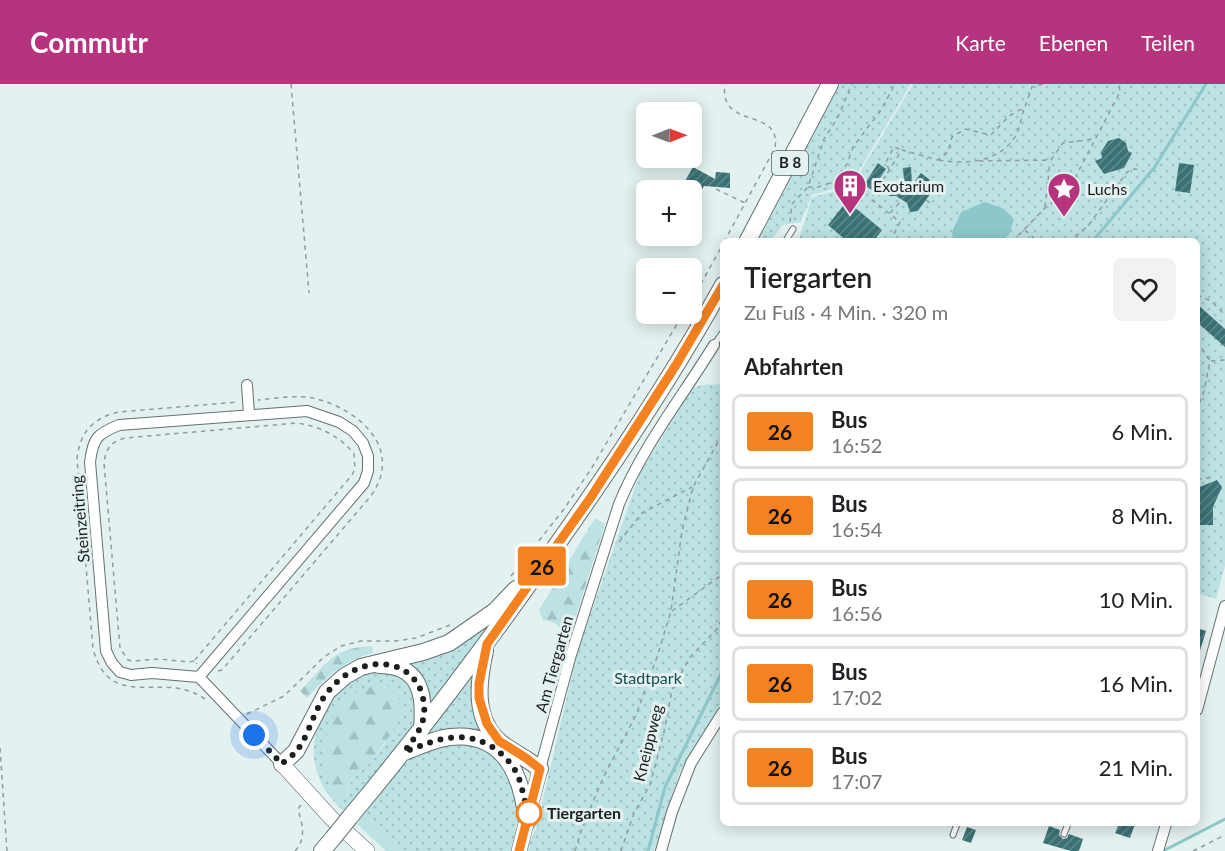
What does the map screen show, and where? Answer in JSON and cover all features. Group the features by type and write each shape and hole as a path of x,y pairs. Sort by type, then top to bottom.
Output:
{"main road":[{"name":"B 8","path":"749,238 830,84"},
{"path":"322,851 404,752 487,644 632,435 720,290"},
{"path":"282,764 296,751 327,692 345,676 369,665 434,649 456,639 495,611 552,551"},
{"path":"487,644 479,684 479,698 487,724 499,741 540,769"},
{"path":"369,665 395,666 415,680 422,695 424,708 422,729"},
{"path":"404,752 449,737 476,739 487,743 503,756 516,772 524,798 527,822"},
{"path":"516,772 540,769"}],"street":[{"name":"Am Tiergarten","path":"540,769 570,658 626,488 667,416 714,345"},
{"path":"247,385 249,414"},
{"name":"Steinzeitring","path":"308,411 339,422 353,431 363,443 368,456 368,471 364,483 201,674 131,675 120,672 106,651 90,462 92,445 102,432 119,425 308,411"},
{"path":"1200,700 1225,606"},
{"path":"1200,662 1210,665"},
{"path":"201,674 332,819 367,851"},
{"path":"661,851 672,812 691,763 720,717"},
{"path":"519,851 540,769"},
{"path":"1160,846 1165,826"}],"lane":[{"path":"787,238 793,229"},
{"path":"714,345 720,336"},
{"path":"952,835 956,826"},
{"path":"1064,834 1067,826"}],"path":[{"path":"291,84 309,293"},
{"path":"725,84 725,101 730,108 738,114 764,122 775,134 775,148 727,238"},
{"path":"793,229 789,217 792,204 808,187 824,139 837,119 852,84"},
{"path":"808,187 818,188 833,182 847,164 853,147 881,110 895,84"},
{"path":"979,161 1002,151 1016,135 1032,87 1043,84"},
{"path":"1016,238 1060,196 1076,176 1120,92 1119,84"},
{"path":"938,160 948,152 952,137 965,129 991,135 1009,116 1024,107"},
{"path":"1045,208 1051,160 1063,143 1095,139"},
{"path":"890,171 886,162 894,147 955,163 1051,160"},
{"path":"892,238 900,222 871,199 902,150"},
{"path":"1073,238 1088,225 1127,172 1134,169 1140,170"},
{"path":"716,189 746,203"},
{"path":"889,214 902,200"},
{"path":"926,200 933,205"},
{"path":"1025,230 1034,238"},
{"path":"702,282 720,250"},
{"path":"1200,296 1211,301 1225,315"},
{"path":"510,578 564,509 591,469 678,324"},
{"path":"1200,346 1210,361 1200,402"},
{"path":"1210,361 1225,360"},
{"path":"194,661 201,674 222,670 370,497 382,476 383,459 374,435 340,408 311,398 297,396 118,412 106,415 93,423 78,445 77,459 93,649 96,659 108,678 121,686 176,687 207,700"},
{"path":"297,423 322,429 337,438 354,454 355,469 352,476 194,661 159,659 133,662 128,660 120,648 104,463 107,448 117,440 136,436 297,423"},
{"path":"574,851 604,776 636,715 657,657 671,611 682,531 693,487 720,438"},
{"path":"1200,479 1210,478 1212,482"},
{"path":"603,554 612,551 642,513 693,487"},
{"path":"671,611 720,576"},
{"path":"247,714 284,696 324,657 341,646 361,641 396,641 416,638 433,633 455,622"},
{"name":"Kneippweg","path":"621,851 634,813 650,785 672,690 690,657 718,628 720,623"},
{"path":"0,748 7,851"},
{"path":"295,851 303,838 303,829 297,809 311,795"},
{"path":"1193,851 1225,835"}],"green space":[{"path":"840,84 911,84 851,184 812,195 801,222 783,225 772,238 760,238"},
{"path":"913,84 1225,84 1225,566 1216,599 1200,594 1200,238 799,238 812,197 851,187"},
{"name":"Stadtpark","path":"720,384 720,705 679,774 654,851 525,851 536,828 578,650 640,473 693,388 701,385"},
{"path":"595,518 605,524 565,650 561,648 560,628 554,623 543,620 539,610"},
{"path":"488,625 488,628 431,704 405,665"},
{"path":"372,646 373,653 344,665 307,698 300,691 323,666 339,654 359,647"},
{"path":"366,671 397,672 417,694 416,722 345,812 334,802 319,779 315,766 315,740 318,726 334,691","holes":["379,685 388,687 385,744 372,761 352,779 347,794 324,751 327,738 343,702"]},
{"path":"469,677 472,694 486,735 425,734"},
{"path":"379,684 396,695 401,702 404,714 372,761 352,779 343,802 336,801 325,765 329,725 345,700"},
{"path":"467,743 493,753 511,774 519,814 512,851 406,851 364,814 396,773 416,755 439,745"},
{"path":"364,814 406,851 386,851 357,824"}],"shaded area":[{"path":"985,202 1004,209 1014,219 1009,235 1005,238 953,238 952,232 961,212"}],"building":[{"path":"1119,138 1126,143 1128,151 1132,153 1124,168 1104,174 1095,161 1102,158 1101,152 1108,141"},
{"path":"878,163 886,169 872,190 864,185"},
{"path":"1179,163 1194,165 1190,193 1175,191"},
{"path":"911,167 912,185 921,173 930,180 926,185 933,190 918,211 910,212 907,203 896,196 889,196 888,189 895,188 902,179 904,181 903,168"},
{"path":"692,168 715,179 716,172 730,173 730,188 704,186 702,190 702,180 686,180"},
{"name":"Exotarium","path":"847,201 882,230 876,238 843,238 828,225"},
{"path":"1200,307 1225,329 1225,347 1200,325"},
{"path":"1217,480 1222,487 1213,507 1213,525 1200,525 1200,487"},
{"path":"1200,629 1206,631 1200,651"},
{"path":"1049,826 1060,830 1059,835 1063,839 1069,834 1083,839 1079,851 1043,843"},
{"path":"1118,826 1134,826 1130,838 1115,833"},
{"path":"967,827 976,830 971,843 962,840"}],"waterway":[{"path":"1095,238 1154,168 1206,84"},
{"path":"648,851 665,787 720,676"},
{"path":"1163,851 1225,819"}],"bus line":[{"name":"26","path":"519,851 540,769 499,741 487,724 479,698 479,684 487,644 632,435 720,290"}],"place":[{"name":"Exotarium","path":"850,215"},
{"name":"Luchs","path":"1064,218"},
{"name":"Tiergarten","path":"529,813"}],"route":[{"path":"254,735 282,764 296,751 320,703 335,684 361,667 395,666 408,673 418,684 424,708 422,729 404,752 449,737 465,737 487,743 503,756 516,772 529,813"}]}
